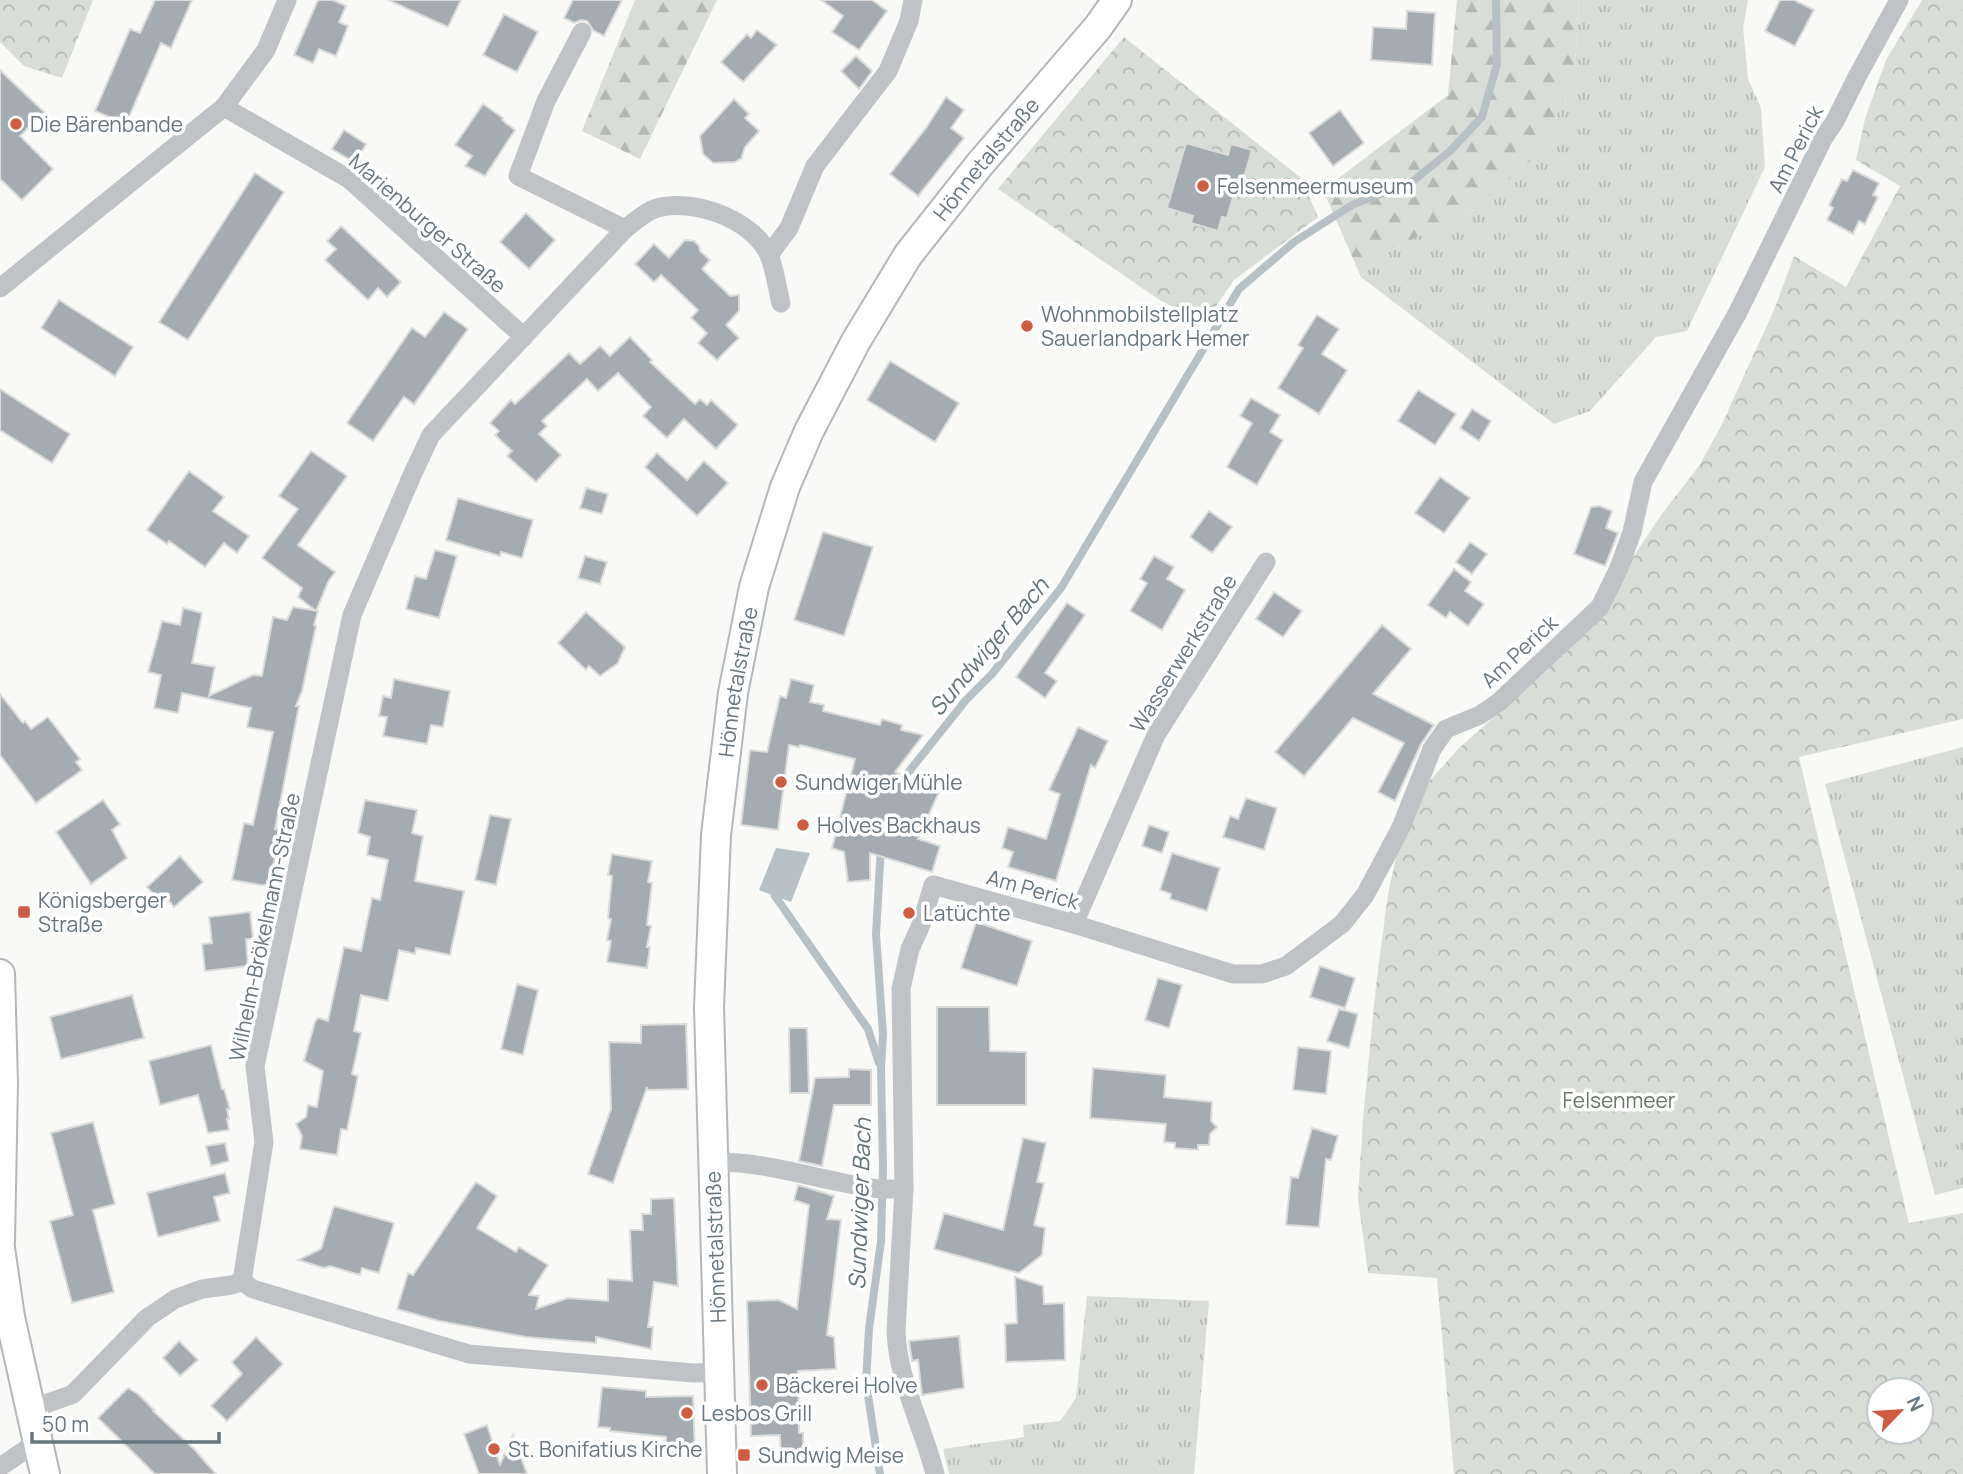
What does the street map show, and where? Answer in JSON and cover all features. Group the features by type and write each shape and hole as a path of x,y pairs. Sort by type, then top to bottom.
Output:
{"main road":[{"name":"Hönnetalstraße","path":"722,1474 709,1007 716,835 736,680 754,587 785,487 809,431 856,341 908,255 980,163 1098,27 1118,0"},
{"path":"0,974 0,1241"},
{"path":"0,1248 10,1317 45,1474"}],"street":[{"path":"0,288 224,107 266,51 288,0"},
{"path":"769,255 789,228 815,166 888,71 909,21 913,0"},
{"name":"Am Perick","path":"900,1189 901,989 910,949 921,925 933,885 1074,924 1233,974 1262,974 1286,966 1342,925 1366,894 1402,825 1432,749 1446,729 1480,715 1499,702 1600,607 1632,532 1643,482 1738,312 1823,139 1899,0"},
{"path":"582,32 546,101 519,176 625,229"},
{"name":"Marienburger Straße","path":"224,107 349,179 524,337"},
{"name":"Wilhelm-Brökelmann-Straße","path":"242,1281 264,1142 255,1066 352,615 431,435 625,229 655,208 680,206 727,215 750,230 769,255 781,303"},
{"name":"Wasserwerkstraße","path":"1074,924 1156,736 1266,562"},
{"path":"712,1162 741,1163 821,1176 869,1188 900,1189 897,1350 907,1395 928,1446 935,1474"},
{"path":"29,1410 73,1394 147,1318 175,1299 202,1289 242,1281 253,1289 469,1354 694,1373 718,1372"},
{"path":"0,1467 37,1442"}],"green space":[{"path":"0,0 93,0 62,78 24,66 0,42"},
{"path":"635,0 717,0 640,159 582,131"},
{"path":"1457,0 1579,0 1575,64 1546,147 1474,210 1384,253 1361,277 1323,190 1448,95"},
{"path":"1579,0 1748,0 1743,27 1748,79 1761,108 1765,167 1687,331 1656,337 1590,411 1554,424 1361,277 1384,253 1474,210 1575,64"},
{"name":"Felsenmeer","path":"1922,0 1963,0 1963,719 1799,757 1909,1223 1963,1213 1963,1474 1454,1474 1437,1278 1368,1273 1358,1198 1376,985 1388,894 1400,839 1426,785 1458,749 1546,671 1588,625 1661,515 1699,466 1721,426 1774,310 1794,256 1846,287 1900,186 1856,160 1865,119 1886,60"},
{"path":"1124,37 1301,178 1318,217 1234,280 1204,324 1158,299 998,189"},
{"path":"1963,747 1963,1188 1935,1195 1825,784"},
{"path":"1087,1296 1209,1301 1194,1474 949,1474 943,1449 1024,1437 1023,1425 1060,1421 1076,1398"}],"shaded area":[{"path":"776,848 810,853 791,902 759,890"}],"building":[{"path":"155,0 192,0 171,48 161,43 126,124 95,111 130,29 140,33"},
{"path":"318,0 333,0 346,6 339,22 348,26 336,56 319,49 313,63 294,55"},
{"path":"388,0 461,0 448,27"},
{"path":"573,0 622,0 604,36 594,31 587,21 574,23 564,18"},
{"path":"821,0 872,0 887,11 859,50 832,32 843,16"},
{"path":"1780,0 1794,0 1814,10 1795,46 1765,31"},
{"path":"1407,11 1435,13 1432,65 1371,60 1373,27 1406,29"},
{"path":"504,14 538,32 517,72 483,55"},
{"path":"757,30 777,45 743,82 721,62 747,34 751,38"},
{"path":"856,56 872,71 859,89 841,71"},
{"path":"0,70 44,112 20,136 53,169 22,200 0,179"},
{"path":"946,97 964,110 951,128 964,138 918,196 890,174"},
{"path":"734,99 749,114 745,118 759,131 745,147 741,159 735,162 713,163 703,154 700,136"},
{"path":"483,104 515,130 485,176 465,166 472,156 455,145"},
{"path":"1340,110 1364,143 1333,166 1309,133"},
{"path":"344,130 366,144 355,163 332,149"},
{"name":"Felsenmeermuseum","path":"1186,143 1228,155 1231,144 1252,150 1241,188 1236,187 1227,218 1222,217 1218,231 1191,223 1193,216 1167,208"},
{"path":"1853,170 1879,183 1873,195 1878,197 1865,224 1859,221 1853,234 1827,220 1833,208 1829,205 1842,179 1847,181"},
{"path":"255,173 284,192 188,340 159,322"},
{"path":"526,213 555,240 529,269 500,242"},
{"path":"341,226 401,282 387,297 378,288 368,300 325,260 336,249 327,241"},
{"path":"685,240 694,241 710,260 702,269 730,296 739,295 739,311 726,325 739,338 717,360 698,343 707,333 691,318 698,310 661,275 654,282 635,264 654,244 669,258"},
{"path":"59,300 133,347 115,376 41,328"},
{"path":"444,312 468,329 414,404 404,397 373,441 347,423 412,328 425,337"},
{"path":"1317,315 1339,329 1322,354 1347,370 1319,414 1278,388 1303,348 1298,345"},
{"path":"630,337 652,360 650,362 695,404 700,399 707,405 711,400 738,425 716,449 684,419 667,438 643,416 651,407 618,373 598,391 587,379 542,421 547,426 539,434 561,455 536,482 507,456 512,451 495,435 499,431 490,423 511,400 515,404 569,353 580,364 600,346 610,356"},
{"path":"890,361 959,403 935,442 867,400"},
{"path":"0,389 70,434 52,463 0,430"},
{"path":"1418,390 1456,414 1435,445 1398,421"},
{"path":"1251,398 1280,415 1270,432 1283,440 1257,485 1227,467 1252,423 1240,416"},
{"path":"1472,409 1491,421 1479,441 1460,428"},
{"path":"311,451 347,476 298,545 335,572 316,611 298,597 302,588 262,558 298,509 279,496"},
{"path":"657,453 687,480 704,461 728,483 697,516 645,467"},
{"path":"189,471 224,497 213,511 249,536 237,553 224,543 205,567 169,541 167,544 147,530"},
{"path":"1440,477 1470,498 1444,533 1415,513"},
{"path":"586,488 608,494 602,514 580,508"},
{"path":"458,498 533,520 522,558 501,552 500,556 446,540"},
{"path":"1600,506 1612,511 1606,528 1618,533 1605,566 1574,554 1591,507"},
{"path":"1209,511 1232,527 1212,553 1190,537"},
{"path":"823,532 873,547 844,636 794,620"},
{"path":"1470,542 1487,554 1472,574 1456,562"},
{"path":"435,550 457,556 439,618 406,609 415,576 426,579"},
{"path":"585,556 607,562 600,584 578,578"},
{"path":"1154,556 1174,567 1167,579 1185,590 1162,630 1130,611 1147,583 1140,579"},
{"path":"1454,569 1471,582 1465,591 1484,604 1468,626 1450,612 1446,618 1428,605"},
{"path":"1274,592 1302,611 1283,637 1256,619"},
{"path":"1067,603 1085,615 1045,673 1057,681 1045,698 1016,677"},
{"path":"293,607 318,611 302,691 296,706 299,706 275,829 281,830 269,885 261,885 232,880 244,823 253,825 273,732 247,727 251,708 182,693 178,713 154,708 161,675 148,672 162,621 180,625 183,608 202,613 192,663 215,667 209,696 253,675 262,676 273,617 287,620"},
{"path":"586,612 625,647 618,663 600,676 589,666 586,670 558,643"},
{"path":"1382,625 1411,649 1373,694 1434,725 1421,744 1395,801 1378,792 1404,743 1353,718 1304,776 1275,752"},
{"path":"394,679 450,691 443,727 431,725 427,744 383,736 387,717 379,716 383,696 391,698"},
{"path":"791,679 814,685 810,702 824,705 823,711 880,725 882,719 902,725 901,730 923,735 895,772 939,792 918,839 940,846 932,872 870,853 870,880 848,882 844,852 832,848 855,759 800,745 789,745 778,830 741,825 750,750 767,752 780,696 786,698"},
{"path":"0,694 31,729 48,717 80,759 76,762 82,770 36,803 0,755"},
{"path":"1078,727 1108,741 1095,768 1091,765 1056,881 1008,867 1013,852 1002,848 1008,827 1046,839 1060,794 1049,790"},
{"path":"1246,798 1277,808 1264,850 1223,837 1230,816 1238,819"},
{"path":"103,800 120,824 112,830 127,858 91,884 56,832"},
{"path":"365,800 417,810 412,833 423,836 415,881 464,891 450,955 416,948 415,954 399,950 388,1001 361,995 354,1031 361,1033 352,1074 358,1076 347,1130 341,1129 337,1155 300,1149 302,1136 296,1124 306,1117 308,1105 317,1107 323,1071 304,1061 315,1022 318,1018 328,1021 344,947 361,951 372,898 380,900 388,860 367,855 370,837 358,833"},
{"path":"490,815 511,819 496,885 475,880"},
{"path":"1149,825 1169,832 1162,853 1142,846"},
{"path":"1172,853 1220,868 1207,911 1170,899 1171,894 1160,890"},
{"path":"612,854 652,861 648,882 652,883 647,925 651,926 647,968 607,962 611,941 607,940 611,919 608,918 612,876 608,875"},
{"path":"180,856 203,882 174,907 166,897 160,902 147,887"},
{"path":"250,912 253,939 246,939 248,966 205,971 202,944 212,943 209,917"},
{"path":"976,922 1032,941 1017,986 961,968"},
{"path":"1320,966 1355,978 1345,1008 1310,997"},
{"path":"1158,978 1182,985 1169,1028 1145,1020"},
{"path":"517,984 538,990 523,1055 501,1049"},
{"path":"132,995 144,1038 61,1059 50,1017"},
{"path":"937,1007 989,1007 990,1051 1026,1052 1026,1105 937,1105"},
{"path":"1339,1009 1358,1014 1349,1048 1327,1041"},
{"path":"686,1024 688,1089 647,1090 647,1087 613,1183 588,1174 611,1109 609,1042 641,1043 641,1025"},
{"path":"789,1028 807,1028 809,1093 790,1093"},
{"path":"211,1045 230,1109 227,1109 229,1130 208,1133 198,1095 160,1105 149,1061"},
{"path":"1298,1047 1331,1051 1326,1094 1293,1090"},
{"path":"1093,1068 1166,1075 1164,1097 1212,1102 1211,1121 1217,1127 1210,1134 1209,1145 1198,1145 1198,1150 1175,1148 1175,1143 1164,1142 1166,1124 1090,1118"},
{"path":"849,1069 871,1070 871,1105 834,1105 822,1166 799,1161 815,1078 849,1077"},
{"path":"93,1122 115,1204 93,1210 114,1292 72,1303 50,1221 73,1215 51,1133"},
{"path":"1312,1128 1338,1136 1331,1160 1326,1159 1319,1227 1286,1225 1291,1177 1298,1178"},
{"path":"1023,1138 1046,1143 1037,1182 1044,1183 1034,1225 1045,1228 1042,1255 1019,1273 934,1249 944,1213 1003,1230"},
{"path":"225,1143 229,1161 211,1166 206,1146"},
{"path":"225,1173 230,1193 214,1197 220,1221 158,1237 147,1193"},
{"path":"476,1182 497,1196 477,1228 516,1252 519,1247 548,1265 529,1295 539,1296 536,1309 568,1298 608,1301 608,1279 632,1281 630,1230 643,1230 642,1214 651,1214 651,1199 674,1198 678,1286 654,1282 648,1327 653,1327 651,1349 596,1337 596,1343 526,1337 439,1321 397,1309 408,1273 413,1275"},
{"path":"798,1185 834,1196 827,1219 841,1220 827,1335 834,1337 836,1369 798,1371 799,1433 803,1433 804,1459 781,1460 780,1435 751,1436 747,1301 779,1300 797,1309 809,1205 794,1200"},
{"path":"334,1206 394,1223 379,1273 362,1268 360,1275 298,1260 321,1249"},
{"path":"1015,1277 1043,1286 1044,1304 1064,1303 1065,1360 1006,1362 1005,1324 1017,1323"},
{"path":"959,1336 964,1388 922,1395 918,1360 912,1361 909,1341"},
{"path":"256,1337 283,1364 227,1421 211,1406 242,1374 232,1362"},
{"path":"179,1341 198,1360 180,1376 163,1358"},
{"path":"602,1387 646,1391 646,1397 693,1396 695,1456 666,1453 666,1437 610,1431 610,1428 598,1427"},
{"path":"128,1388 138,1394 216,1474 155,1474 98,1418"},
{"name":"St. Bonifatius Kirche","path":"487,1425 500,1465 513,1435 527,1474 479,1474 464,1434"}],"waterway":[{"name":"Sundwiger Bach","path":"899,784 1061,588 1239,289 1294,242 1352,205 1413,181 1450,151 1482,117 1497,64 1496,0"},
{"name":"Sundwiger Bach","path":"880,1474 866,1382 869,1329 881,1241 883,1034 876,934 881,846"},
{"path":"775,896 868,1029 879,1063"}],"place":[{"name":"Die Bärenbande","path":"16,124"},
{"name":"Felsenmeermuseum","path":"1203,186"},
{"name":"Wohnmobilstellplatz Sauerlandpark Hemer","path":"1027,326"},
{"name":"Sundwiger Mühle","path":"781,782"},
{"name":"Holves Backhaus","path":"803,825"},
{"name":"Königsberger Straße","path":"24,912"},
{"name":"Latüchte","path":"909,913"},
{"name":"Bäckerei Holve","path":"762,1385"},
{"name":"Lesbos Grill","path":"687,1413"},
{"name":"St. Bonifatius Kirche","path":"494,1449"},
{"name":"Sundwig Meise","path":"744,1455"}]}
